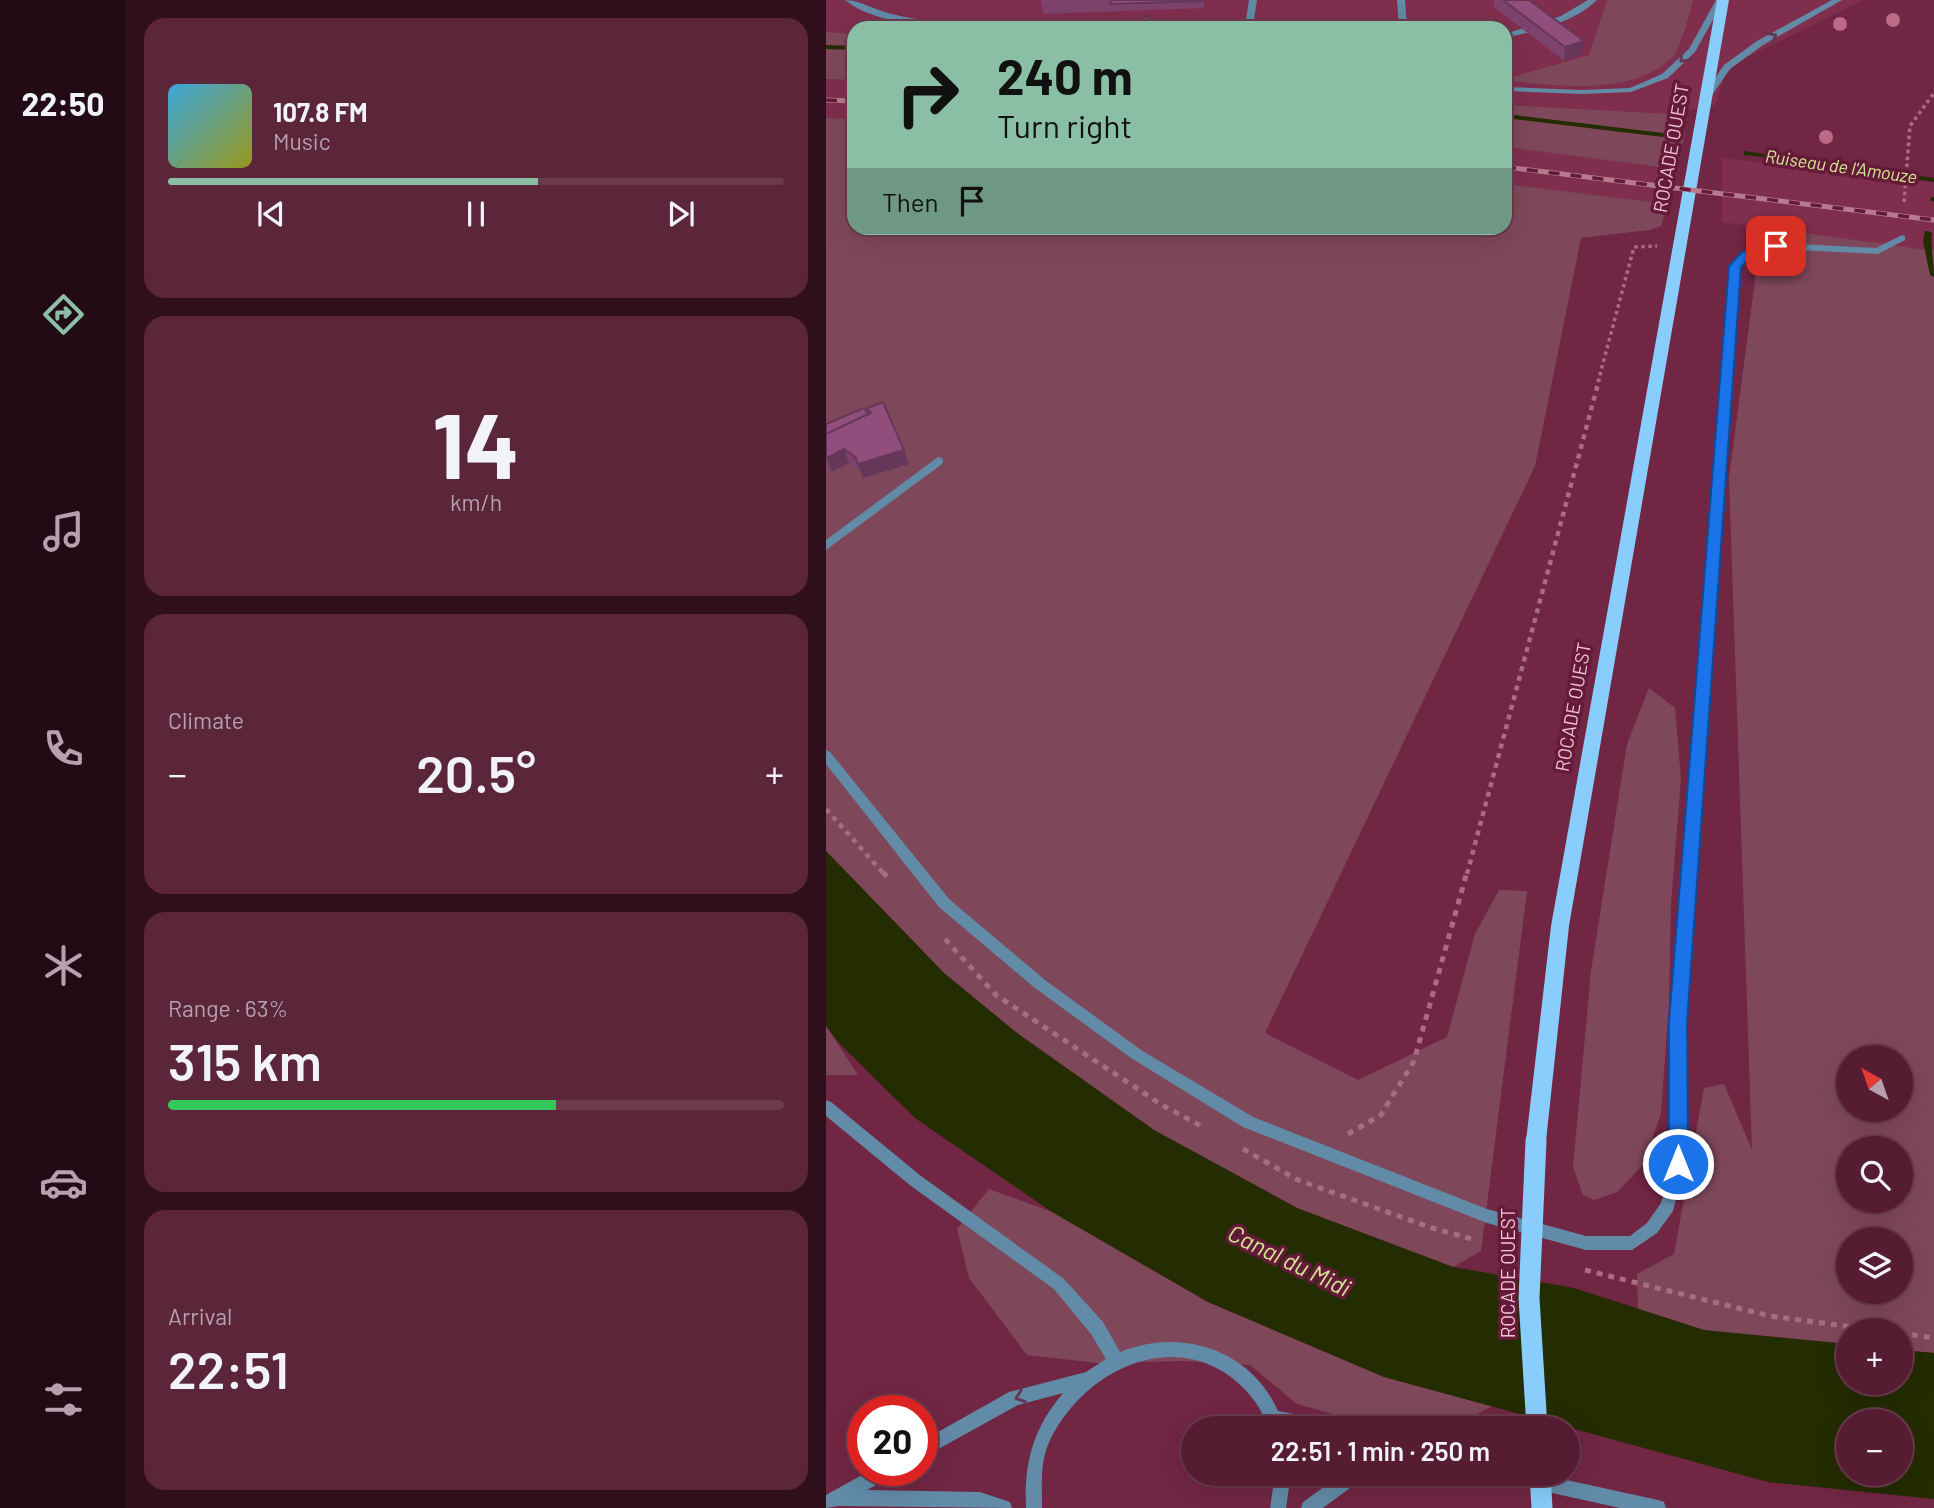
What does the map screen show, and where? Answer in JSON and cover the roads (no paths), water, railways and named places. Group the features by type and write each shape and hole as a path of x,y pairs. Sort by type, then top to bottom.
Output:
{"main road":[{"name":"ROCADE OUEST","path":"1536,1416 1529,1298 1536,1141 1560,926 1722,0"},
{"path":"1541,1486 1542,1508"}],"street":[{"path":"849,0 857,6 913,21"},
{"path":"1250,21 1253,0"},
{"path":"1401,0 1402,21"},
{"path":"1512,34 1585,8 1593,0"},
{"path":"1512,89 1582,92 1631,90 1665,76 1692,51 1722,0"},
{"path":"1705,99 1727,67 1760,43 1838,0"},
{"path":"826,755 944,903 1040,984 1136,1054 1248,1122 1487,1216 1586,1243 1632,1244 1653,1228 1668,1206 1678,1164 1678,1022 1735,266 1747,254 1776,246 1878,251 1902,237"},
{"path":"826,546 938,461"},
{"path":"826,1107 916,1181 1059,1284 1097,1328 1116,1360"},
{"path":"938,1441 1015,1398 1085,1379 1116,1360 1153,1349 1189,1349 1224,1362 1253,1385 1271,1416"},
{"path":"1034,1508 1032,1479 1041,1441 1060,1407 1085,1379"},
{"path":"832,1501 859,1486"},
{"path":"1278,1508 1281,1486"},
{"path":"1309,1508 1339,1486"},
{"path":"1558,1486 1658,1508"},
{"path":"832,1501 980,1500 1004,1508"}],"water":[{"name":"Canal du Midi","path":"826,851 944,973 1017,1033 1154,1130 1297,1208 1453,1267 1574,1288 1704,1330 1836,1343 1836,1395 1913,1395 1913,1351 1934,1353 1934,1499 1768,1482 1580,1431 1580,1416 1527,1416 1384,1377 1208,1302 1052,1212 915,1118 839,1043 826,1026"}],"waterway":[{"name":"Ruiseau de l'Amouze","path":"826,47 847,48"},
{"name":"Ruiseau de l'Amouze","path":"1512,117 1663,135"},
{"name":"Ruiseau de l'Amouze","path":"1747,153 1934,180"},
{"name":"Ruiseau de l'Amouze","path":"1928,233 1927,241 1934,275"}],"railway":[{"path":"826,100 847,101"},
{"path":"1512,168 1934,220"}]}
